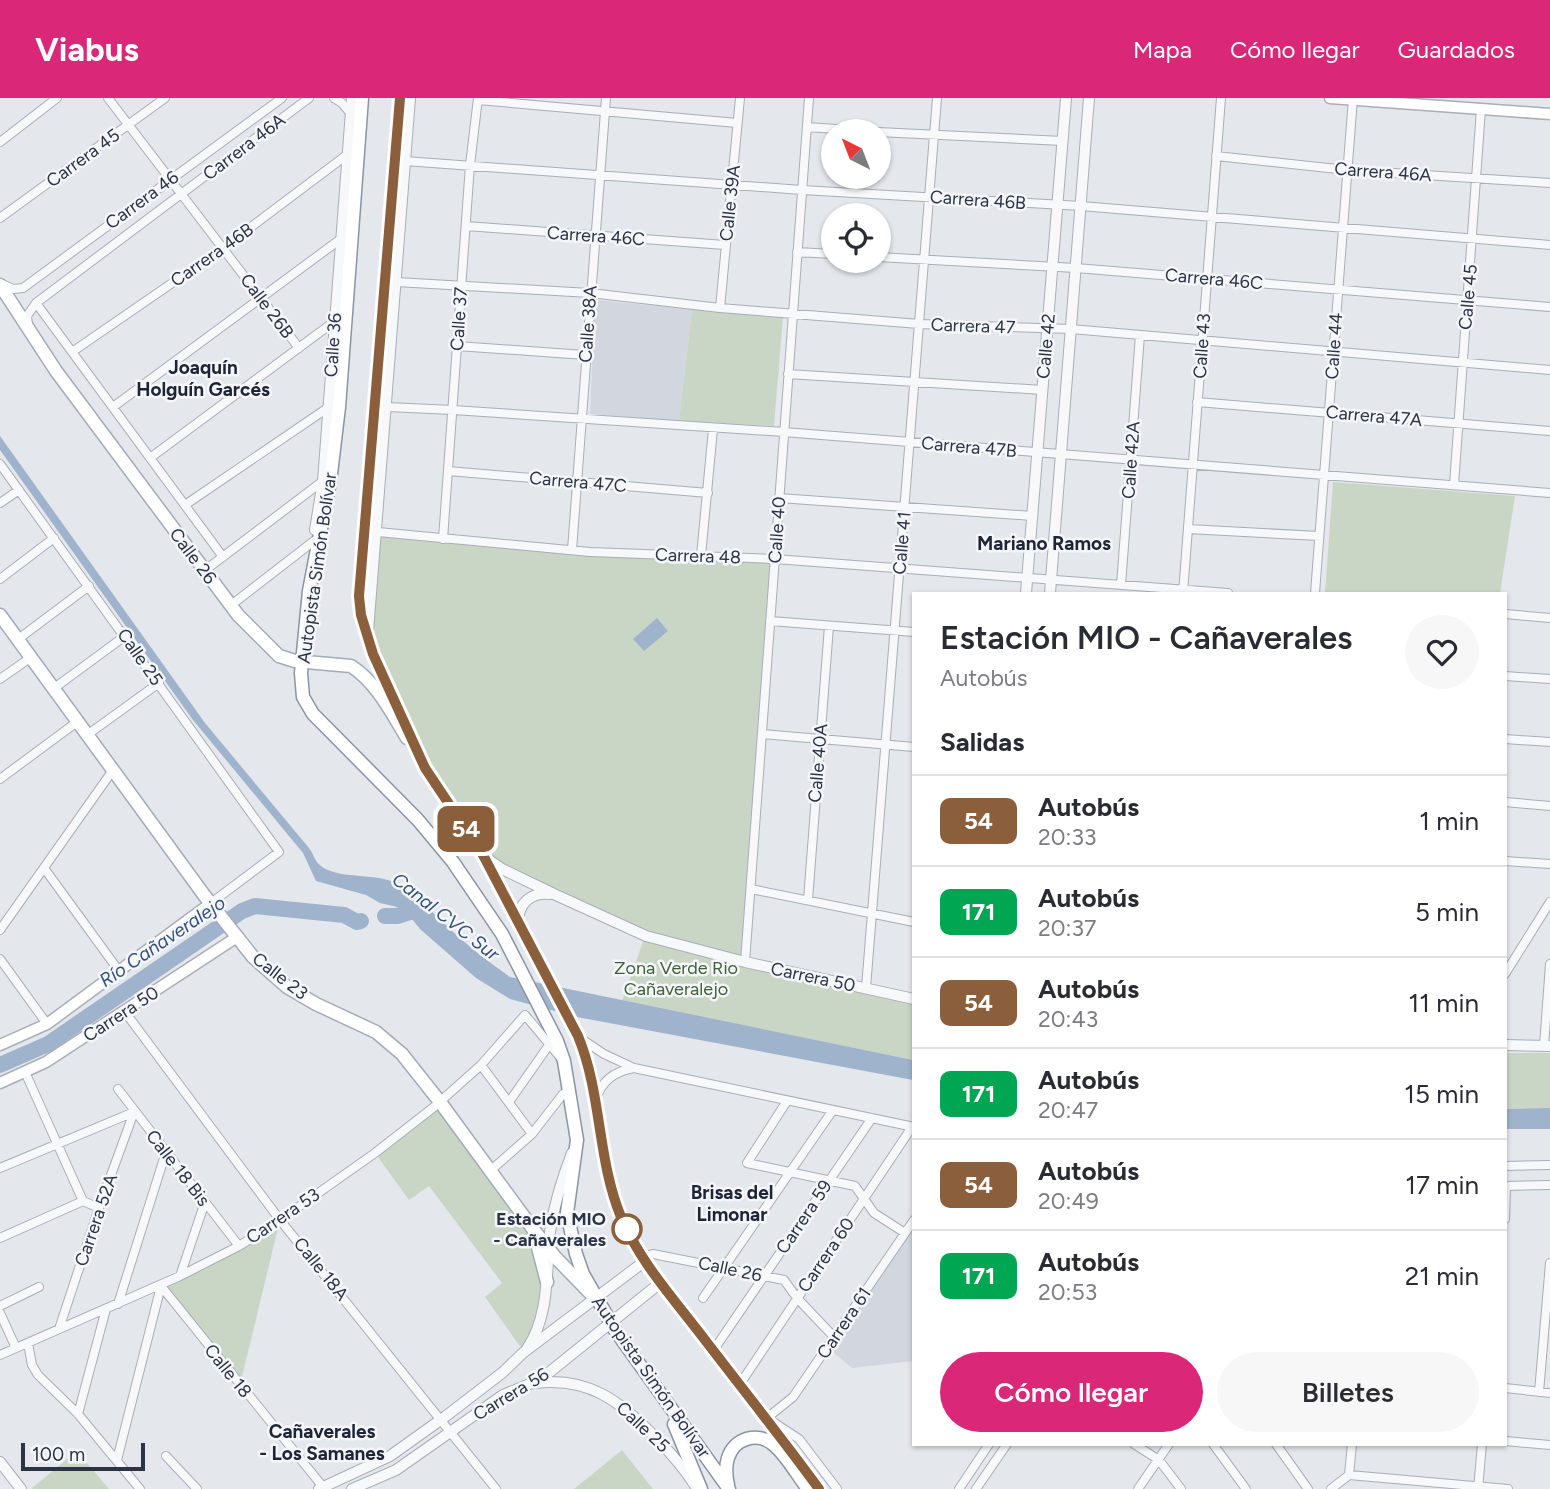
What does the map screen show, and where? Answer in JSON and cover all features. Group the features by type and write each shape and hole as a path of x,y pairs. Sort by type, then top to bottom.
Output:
{"main road":[{"name":"Autopista Simón Bolívar","path":"362,98 350,196 339,407 330,482 309,591 302,661 303,696 313,714 418,820 453,862 502,934 550,1027 564,1061 577,1140 567,1213 576,1254 596,1299 611,1324 728,1488"},
{"path":"400,98 404,114 359,596 361,615 373,654 425,768 483,855 575,1030 589,1067 614,1198 628,1231 660,1283 767,1418 819,1489"},
{"path":"1330,98 1550,114"},
{"name":"Calle 26","path":"0,284 56,371 230,606 279,656 351,666 377,690 425,768"},
{"name":"Calle 23","path":"0,615 213,906 263,967 287,987 316,1004 363,1024 388,1040 440,1102 533,1229 596,1299"},
{"path":"301,681 309,670 321,662"},
{"name":"Carrera 50","path":"0,1045 47,1024 213,906"},
{"name":"Carrera 50","path":"0,1083 46,1062 125,1012 234,933"},
{"path":"533,1229 547,1282"},
{"path":"662,1398 699,1489"},
{"path":"728,1488 726,1472 733,1448 743,1440 754,1437 765,1439 776,1447 808,1489"}],"street":[{"path":"0,142 57,98"},
{"name":"Calle 26B","path":"108,98 299,348"},
{"name":"Carrera 45","path":"0,218 165,98"},
{"name":"Carrera 46","path":"0,284 13,289 23,288 282,98"},
{"name":"Carrera 46A","path":"36,303 309,98"},
{"path":"334,98 351,114"},
{"name":"Calle 36","path":"309,591 323,481 342,238 350,196 348,154 352,98"},
{"path":"369,637 397,282 405,161 404,114 410,98"},
{"name":"Calle 38A","path":"572,550 606,98"},
{"name":"Calle 39A","path":"720,308 740,98"},
{"name":"Calle 40","path":"745,962 809,98"},
{"name":"Calle 41","path":"866,988 937,98"},
{"name":"Calle 42","path":"1026,592 1066,98"},
{"name":"Calle 42","path":"1050,592 1089,98"},
{"name":"Calle 43","path":"1183,592 1221,98"},
{"path":"478,99 737,123"},
{"name":"Calle 37","path":"443,539 470,165 478,99"},
{"name":"Calle 44","path":"1315,592 1353,99"},
{"name":"Calle 45","path":"1454,485 1481,109"},
{"path":"807,127 821,128"},
{"path":"891,133 1063,141"},
{"name":"Carrera 46B","path":"72,352 223,248 348,154"},
{"name":"Carrera 46A","path":"1216,156 1348,170 1550,183"},
{"name":"Carrera 46B","path":"405,161 802,191 1081,206 1550,245"},
{"name":"Carrera 46C","path":"466,226 725,245"},
{"path":"113,407 342,238"},
{"path":"797,252 821,253"},
{"name":"Carrera 46C","path":"891,258 1076,268 1550,307"},
{"name":"Carrera 47","path":"397,282 590,293 720,308 919,324 1071,329 1550,370"},
{"path":"30,331 27,316 36,303"},
{"name":"Calle 26","path":"36,303 223,557"},
{"path":"150,458 335,321"},
{"name":"Calle 42A","path":"1121,585 1140,335"},
{"path":"457,346 585,355"},
{"path":"789,374 1043,390"},
{"name":"Carrera 47A","path":"1198,401 1550,431"},
{"path":"186,505 329,407"},
{"name":"Carrera 47B","path":"387,407 784,432 1550,493"},
{"path":"701,556 713,429"},
{"name":"Calle 25","path":"0,464 279,852"},
{"name":"Carrera 47C","path":"448,471 708,493"},
{"path":"204,571 323,481"},
{"path":"0,503 19,490"},
{"path":"779,498 1032,516"},
{"path":"1188,529 1320,536"},
{"name":"Carrera 48","path":"378,532 572,550 775,559 1183,592"},
{"path":"0,579 54,538"},
{"path":"230,606 314,541"},
{"path":"17,640 89,586"},
{"path":"1507,614 1550,618"},
{"path":"770,621 912,632"},
{"name":"Calle 40A","path":"808,901 829,626"},
{"path":"53,689 125,636"},
{"path":"0,679 30,658"},
{"path":"1507,676 1550,679"},
{"path":"87,735 159,683"},
{"path":"0,779 77,722"},
{"path":"762,734 912,747"},
{"path":"1507,739 1550,743"},
{"path":"0,930 113,770"},
{"path":"1507,802 1550,806"},
{"name":"Carrera 50","path":"213,906 279,852"},
{"name":"Carrera 50","path":"483,855 493,864 646,936 745,962 912,999"},
{"path":"1507,861 1550,864"},
{"path":"44,868 119,971"},
{"path":"751,889 912,922"},
{"path":"519,924 520,908 531,896 556,895"},
{"path":"1507,971 1550,902"},
{"path":"0,959 47,1024"},
{"path":"1507,1045 1547,1046 1550,964"},
{"name":"Calle 18A","path":"125,1012 281,1220 496,1489"},
{"name":"Carrera 53","path":"0,1355 161,1286 239,1246 281,1220 375,1153 440,1102 481,1065 525,1015 549,1045"},
{"path":"575,1030 604,1054 634,1068 912,1127"},
{"path":"509,1102 549,1045 564,1061"},
{"path":"481,1065 532,1134"},
{"path":"596,1102 602,1085 608,1078 625,1069 634,1068"},
{"path":"25,1072 83,1201 99,1208"},
{"name":"Calle 18 Bis","path":"118,1089 239,1246"},
{"path":"490,1171 532,1134 563,1094 569,1092"},
{"path":"787,1101 747,1163 855,1186 874,1213 905,1233"},
{"path":"704,1298 832,1110"},
{"path":"0,1168 134,1112"},
{"name":"Carrera 52A","path":"59,1329 134,1112"},
{"name":"Carrera 59","path":"713,1351 872,1118"},
{"name":"Carrera 60","path":"740,1384 912,1128"},
{"name":"Carrera 56","path":"524,1352 535,1333 547,1282 557,1198 577,1140"},
{"path":"118,1304 166,1152"},
{"path":"1507,1166 1550,1165"},
{"path":"1507,1186 1550,1185"},
{"path":"0,1238 83,1201"},
{"path":"180,1276 205,1202"},
{"name":"Carrera 61","path":"767,1418 793,1397 912,1223"},
{"name":"Calle 26","path":"644,1259 653,1254 784,1280 834,1337"},
{"name":"Carrera 56","path":"321,1488 390,1456 441,1420 644,1259"},
{"path":"1539,1391 1550,1263"},
{"name":"Carrera 56","path":"352,1489 396,1470 503,1395 532,1383 611,1324 660,1283"},
{"path":"117,1460 161,1286"},
{"name":"Calle 18","path":"161,1286 321,1488"},
{"path":"0,1306 39,1287"},
{"path":"78,1414 106,1309"},
{"path":"0,1313 16,1348"},
{"path":"28,1343 32,1365 38,1375 78,1414 140,1489"},
{"name":"Calle 25","path":"532,1383 576,1384 614,1399 634,1415 670,1452 699,1489"},
{"path":"1507,1388 1550,1392"},
{"path":"767,1418 799,1439 837,1489"},
{"path":"1507,1441 1550,1445"},
{"path":"959,1489 988,1446"},
{"path":"976,1489 1006,1446"},
{"path":"1137,1446 1159,1460 1181,1489"},
{"path":"1139,1489 1168,1446"},
{"path":"1214,1446 1246,1489"},
{"path":"1277,1446 1308,1489"},
{"path":"1349,1475 1352,1446"},
{"path":"1478,1488 1482,1446"},
{"path":"166,1456 197,1489"},
{"path":"0,1462 22,1489"},
{"path":"1331,1489 1349,1475 1508,1489"}],"shaded area":[{"path":"595,300 692,309 679,421 590,414"},
{"path":"912,1221 912,1361 852,1368 827,1347"}],"green space":[{"path":"692,309 783,317 774,426 679,421"},
{"path":"1333,482 1515,496 1500,592 1325,592"},
{"name":"Zona Verde Rio Cañaveralejo","path":"378,532 590,552 775,559 745,962 912,999 912,1060 622,1001 645,936 493,864 436,783 369,637"},
{"path":"1507,1053 1550,1053 1550,1108 1507,1109"},
{"path":"440,1102 533,1229 544,1299 524,1352 485,1297 502,1283 429,1186 409,1200 375,1153"},
{"path":"280,1220 240,1385 161,1286"},
{"path":"622,1450 653,1489 574,1489"},
{"path":"77,1451 109,1489 32,1488"}],"water":[{"path":"0,436 205,723 321,866 337,873 389,880 405,888 462,940 510,977 912,1060 912,1080 577,1017 510,999 476,978 420,929 407,913 366,895 316,881 303,853 193,720 0,450"},
{"path":"657,618 668,631 644,651 633,639"},
{"path":"1550,1108 1550,1129 1507,1129 1507,1109"}],"waterway":[{"name":"Río Cañaveralejo","path":"0,1065 48,1044 242,911 255,906 344,915 357,922 361,921"},
{"name":"Río Cañaveralejo","path":"385,916 397,916 413,911"}],"bus line":[{"name":"54","path":"400,98 359,596 361,615 373,654 425,768 483,855 578,1036 589,1067 606,1167 614,1198 628,1231 664,1288 767,1418 819,1489"}],"place":[{"name":"Estación MIO - Cañaverales","path":"627,1229"}],"district":[{"name":"Joaquín Holguín Garcés","path":"203,378"},
{"name":"Mariano Ramos","path":"1044,543"},
{"name":"Brisas del Limonar","path":"732,1203"},
{"name":"Cañaverales - Los Samanes","path":"322,1442"}],"water label":[{"name":"Canal CVC Sur","path":"446,916"}]}
